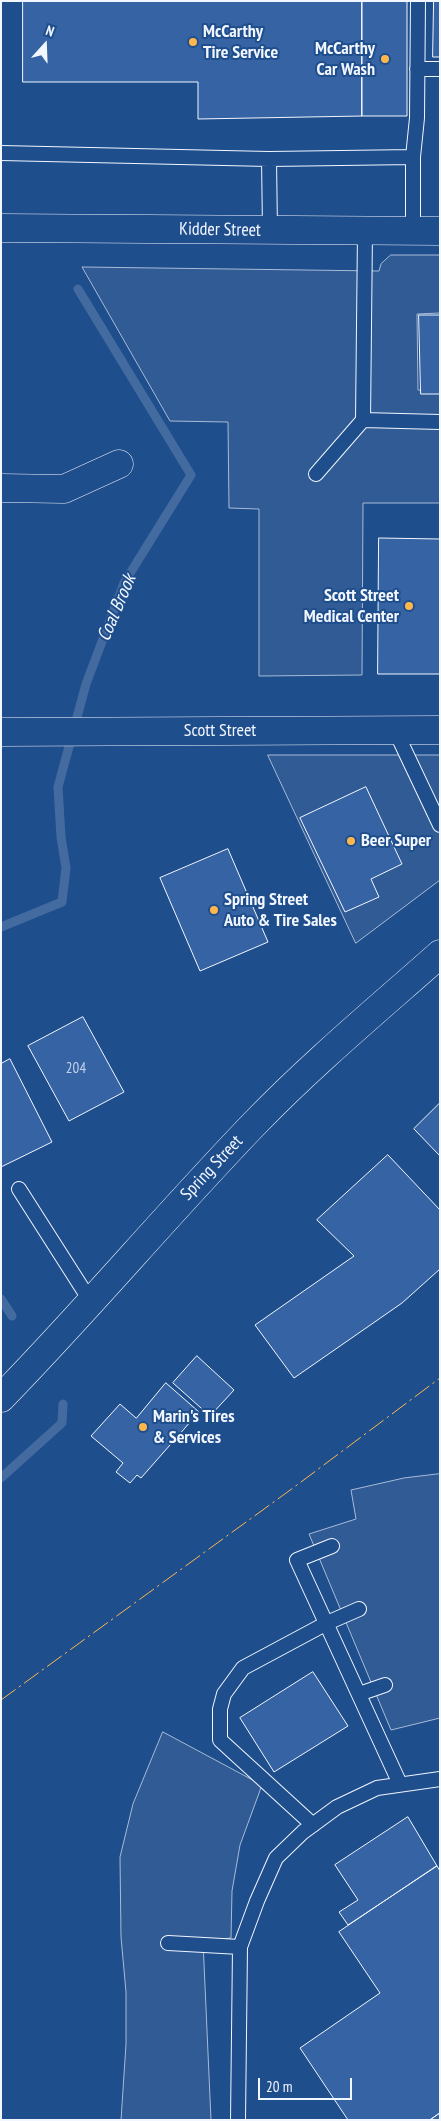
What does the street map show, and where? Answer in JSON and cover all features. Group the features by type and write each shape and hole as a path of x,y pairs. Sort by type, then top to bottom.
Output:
{"main road":[{"name":"Kidder Street","path":"1,228 440,231"},
{"path":"1,488 64,489 119,464"},
{"name":"Scott Street","path":"1,732 440,730"},
{"name":"Spring Street","path":"3,1392 26,1373 52,1346 155,1228 257,1121 347,1036 440,954"}],"lane":[{"path":"413,231 413,157 417,118 418,1"},
{"path":"417,68 440,69"},
{"path":"1,153 269,159 413,157"},
{"path":"269,159 270,230"},
{"path":"316,474 363,420 365,231"},
{"path":"363,420 440,422"},
{"path":"395,730 440,825"},
{"path":"19,1189 91,1302"},
{"path":"332,1546 298,1560 400,1784"},
{"path":"313,1825 220,1740 220,1710 224,1694 243,1668 327,1623 359,1609"},
{"path":"359,1694 385,1685"},
{"path":"238,2120 240,1947 276,1858 313,1825 337,1807 377,1788 440,1779"},
{"path":"168,1942 240,1947"}],"shaded area":[{"path":"391,255 440,255 440,313 417,314 418,390 440,391 440,503 363,503 362,675 259,676 259,509 229,508 228,422 170,421 82,267 379,271 381,264"},
{"path":"268,755 440,755 440,880 356,943"},
{"path":"440,1474 440,1718 391,1730 309,1534 356,1519 351,1490 404,1478"},
{"path":"163,1732 262,1785 240,1845 232,1891 231,1938 203,1941 211,2120 121,2120 126,2044 126,1992 121,1937 120,1857 133,1804"}],"building":[{"name":"McCarthy Tire Service","path":"23,1 362,1 362,116 198,119 198,82 23,82"},
{"name":"McCarthy Car Wash","path":"362,1 407,1 407,116 362,116"},
{"path":"434,1 440,1 440,57 433,57"},
{"path":"419,315 440,315 440,394 421,394"},
{"name":"Scott Street Medical Center","path":"379,538 440,539 440,674 378,674"},
{"name":"Beer Super","path":"366,787 402,864 371,879 379,897 345,912 300,818"},
{"name":"Spring Street Auto & Tire Sales","path":"228,849 268,942 200,971 160,878"},
{"path":"83,1017 124,1092 69,1121 28,1046"},
{"path":"10,1059 52,1142 1,1167 1,1064"},
{"path":"440,1103 440,1156 414,1129"},
{"path":"388,1155 440,1210 440,1269 402,1303 294,1378 255,1325 354,1256 317,1220"},
{"path":"197,1356 234,1390 210,1416 173,1383"},
{"name":"Marin's Tires & Services","path":"166,1383 199,1412 141,1478 137,1475 130,1483 116,1472 123,1463 91,1436 120,1404 136,1418"},
{"path":"313,1672 348,1726 274,1772 240,1718"},
{"path":"408,1817 437,1866 348,1925 339,1912 358,1900 335,1865"},
{"path":"437,1866 440,1871 440,2113 430,2120 348,2120 300,2048 380,1993 339,1932"},
{"path":"440,2113 440,2120 430,2120"}],"waterway":[{"name":"Coal Brook","path":"1,927 62,902 66,868 61,837 58,787 86,684 124,583 191,475 78,289"},
{"name":"Coal Brook","path":"1,1299 12,1316"},
{"name":"Coal Brook","path":"1,1478 62,1423 63,1404"}],"power":[{"path":"1,1700 293,1488 440,1378"}],"place":[{"name":"McCarthy Tire Service","path":"193,42"},
{"name":"McCarthy Car Wash","path":"385,59"},
{"name":"Scott Street Medical Center","path":"409,606"},
{"name":"Beer Super","path":"351,841"},
{"name":"Spring Street Auto & Tire Sales","path":"214,910"},
{"name":"Marin's Tires & Services","path":"143,1427"}]}
